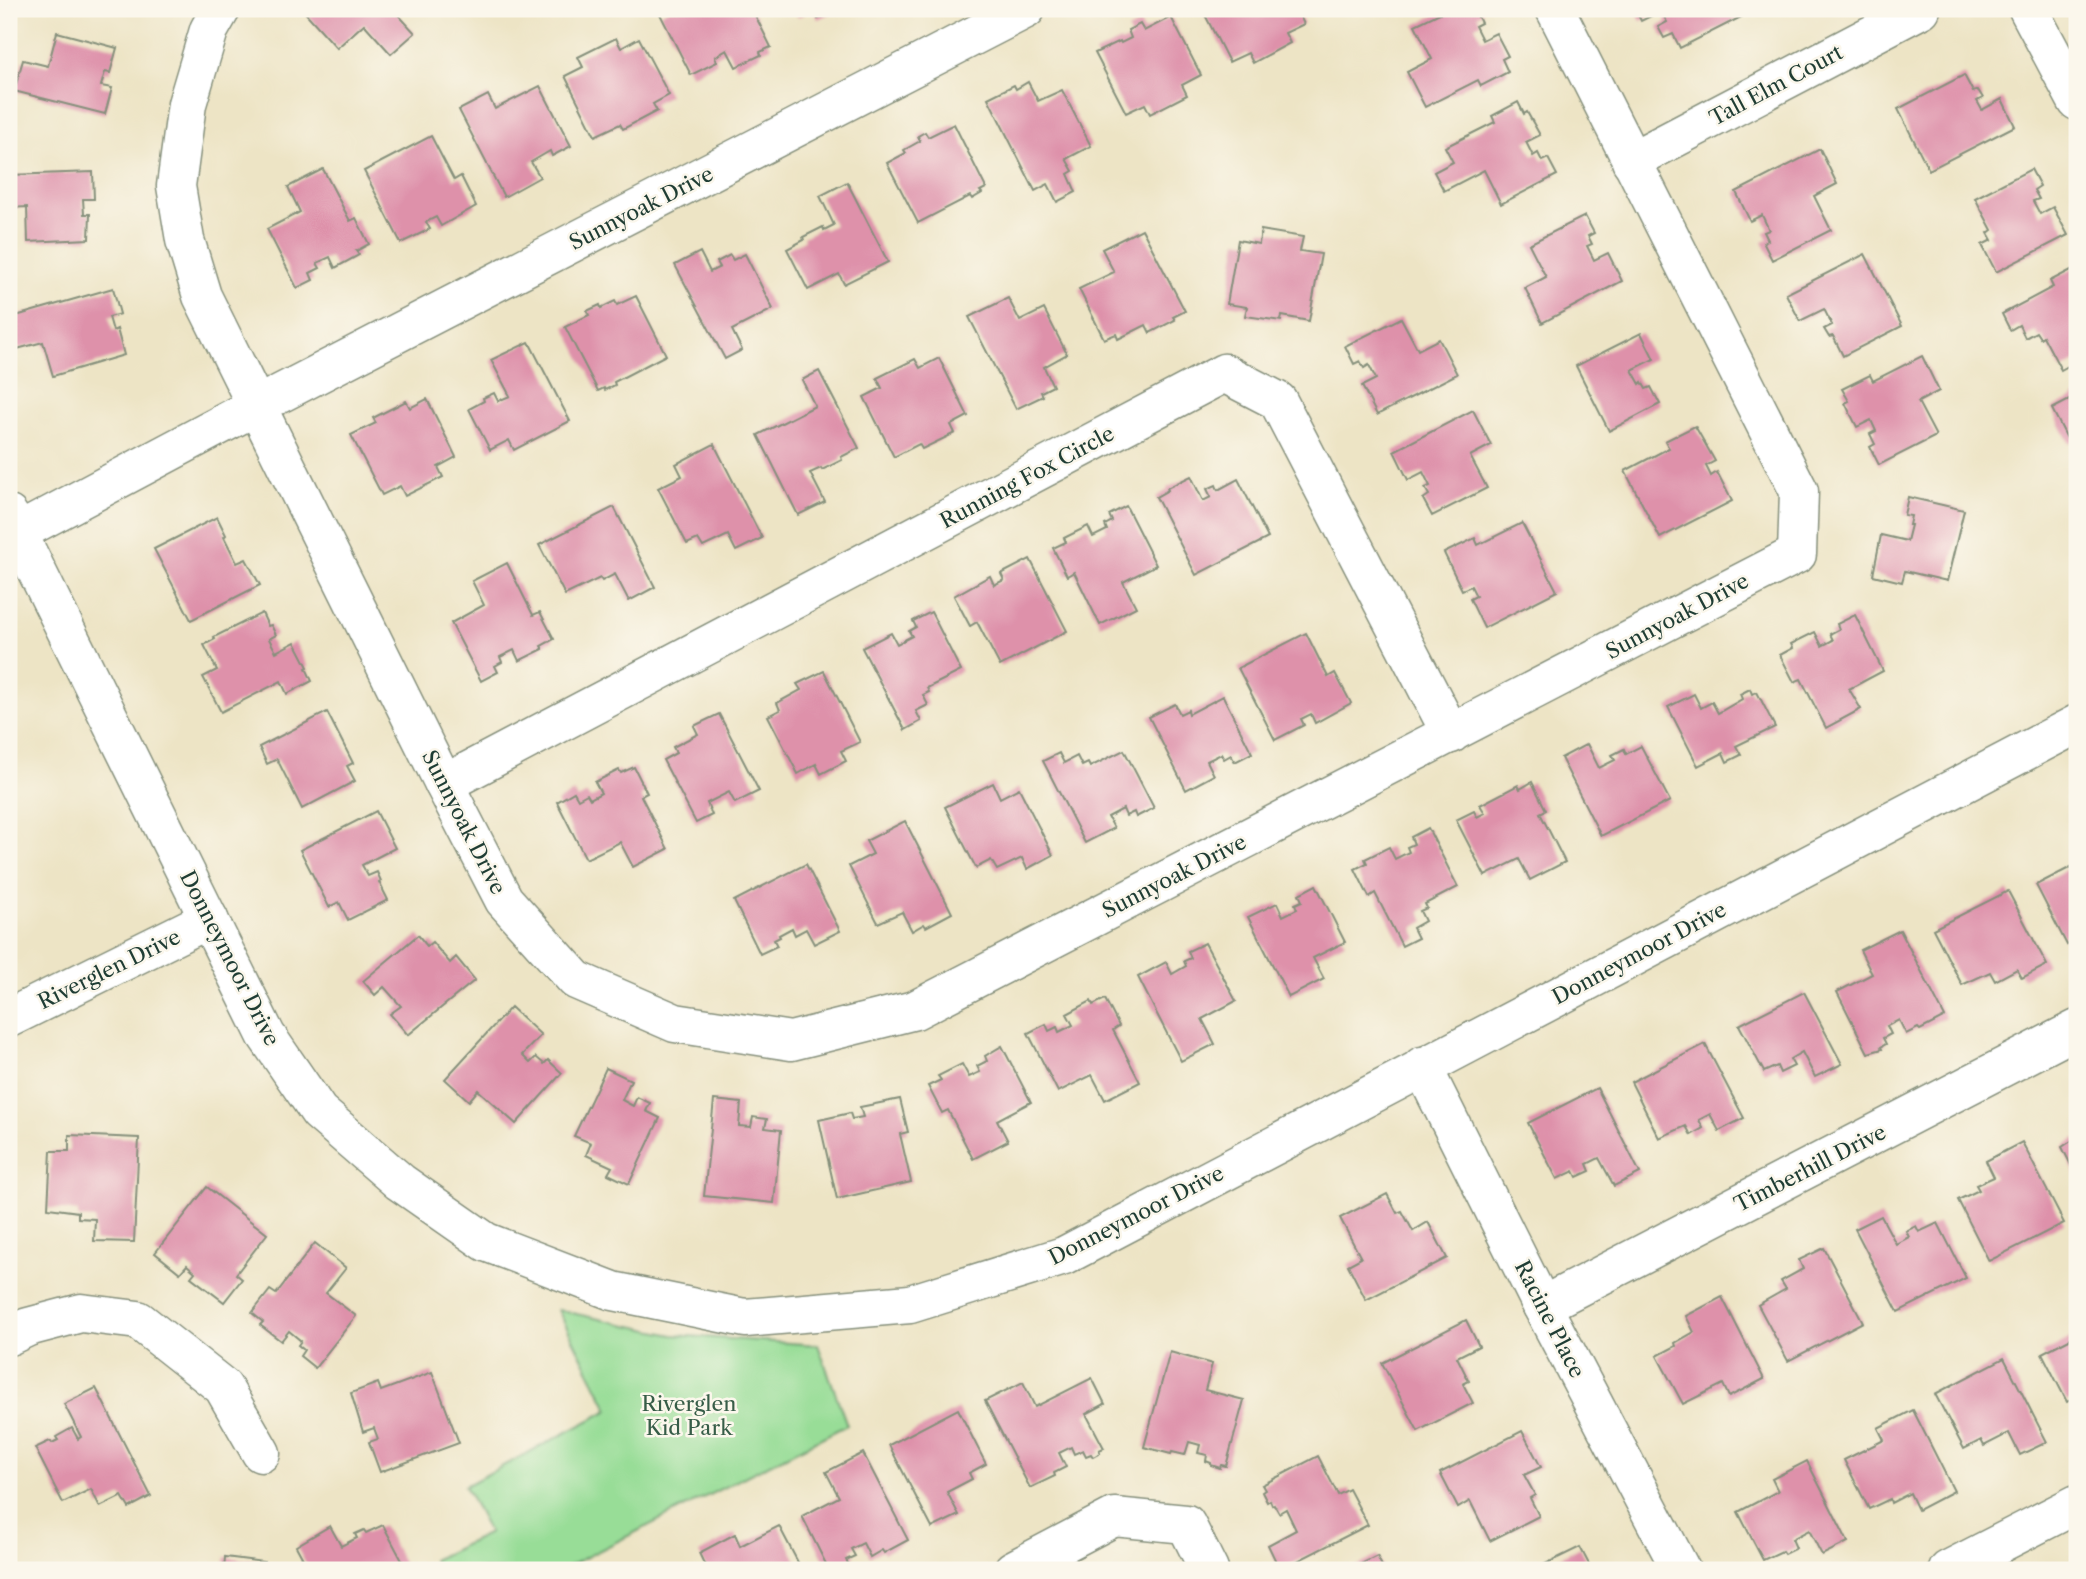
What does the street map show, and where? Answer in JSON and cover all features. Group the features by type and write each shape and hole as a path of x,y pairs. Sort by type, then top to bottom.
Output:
{"street":[{"name":"Sunnyoak Drive","path":"221,9 209,30 187,104 176,186 185,240 202,296 504,900 576,980 675,1023 791,1041 915,1010 1797,554 1799,491 1555,9"},
{"name":"Sunnyoak Drive","path":"13,524 256,406 1026,9"},
{"name":"Tall Elm Court","path":"1631,161 1921,9"},
{"path":"2028,9 2077,101"},
{"name":"Running Fox Circle","path":"444,784 1224,373 1278,401 1451,734"},
{"name":"Donneymoor Drive","path":"13,524 266,1035 319,1112 400,1182 486,1242 613,1291 745,1318 910,1304 1064,1256 2077,724"},
{"name":"Riverglen Drive","path":"9,1018 209,919"},
{"name":"Timberhill Drive","path":"1542,1307 2077,1029"},
{"name":"Racine Place","path":"1422,1066 1542,1307 1681,1570"},
{"path":"9,1336 28,1327 81,1313 138,1320 223,1387 261,1453"},
{"path":"1948,1570 2077,1504"},
{"path":"1013,1570 1114,1517 1186,1524 1209,1570"}],"green space":[{"name":"Riverglen Kid Park","path":"558,1310 673,1335 818,1345 847,1425 561,1570 438,1570 433,1560 489,1533 465,1486 609,1410"}],"building":[{"path":"302,9 393,9 415,33 391,54 364,24 337,48"},
{"path":"669,9 752,9 771,47 736,67 727,50 715,57 717,62 691,75 660,14"},
{"path":"794,9 813,9 798,17"},
{"path":"813,9 839,9 818,19"},
{"path":"1202,9 1296,9 1304,24 1285,33 1290,43 1253,63 1248,53 1229,62"},
{"path":"1448,9 1481,9 1483,13 1477,15 1481,23 1475,26 1482,40 1496,33 1508,56 1502,59 1508,72 1481,86 1478,80 1425,107 1407,72 1432,59 1415,25"},
{"path":"1635,9 1742,9 1745,15 1680,48 1673,34 1664,38 1658,27 1667,22 1661,11 1641,21"},
{"path":"1171,17 1201,75 1182,85 1187,95 1150,114 1145,104 1126,113 1095,53 1131,38 1128,30 1140,24 1144,31"},
{"path":"57,32 117,48 110,73 105,72 101,86 112,88 105,114 14,91 23,60 48,66"},
{"path":"616,38 621,48 639,38 669,95 653,104 657,111 623,129 620,124 595,136 565,76 583,67 578,57"},
{"path":"1964,75 1973,92 1978,90 1983,98 1977,101 1982,110 2002,99 2015,126 1929,170 1898,109"},
{"path":"1028,82 1038,101 1062,90 1091,146 1066,159 1073,171 1068,174 1076,192 1057,202 1048,184 1035,191 988,98 1014,85 1016,89"},
{"path":"540,86 571,146 552,156 550,151 531,162 540,177 504,197 459,110 488,95 495,109"},
{"path":"1518,102 1540,135 1526,142 1533,156 1538,153 1542,161 1548,158 1557,175 1501,204 1484,170 1444,191 1434,172 1453,162 1445,147 1495,122 1492,116"},
{"path":"954,124 986,188 972,199 970,196 918,223 887,163 906,153 904,150 920,141 918,136 925,132 928,137"},
{"path":"431,136 454,180 461,176 476,206 441,226 436,217 426,222 430,229 401,243 364,171"},
{"path":"1820,149 1837,184 1814,196 1831,230 1772,260 1763,242 1768,240 1764,232 1769,230 1762,215 1750,221 1736,192"},
{"path":"323,169 350,221 356,218 369,244 356,251 359,255 335,268 330,257 317,263 320,268 310,273 313,280 297,288 267,229 300,212 288,187"},
{"path":"2031,169 2040,186 2034,190 2039,199 2033,201 2040,214 2053,207 2068,235 1996,272 1982,245 1992,240 1988,233 1992,230 1975,198"},
{"path":"93,172 94,199 83,199 84,214 90,214 89,239 28,242 27,207 9,208 9,175"},
{"path":"847,182 888,262 844,284 839,274 808,290 787,249 804,240 803,237 823,227 824,230 834,225 820,196"},
{"path":"1585,216 1594,233 1588,236 1592,244 1587,246 1594,260 1608,253 1622,281 1542,323 1525,288 1546,277 1529,244"},
{"path":"1142,229 1185,311 1173,317 1175,320 1150,333 1146,325 1118,339 1116,334 1104,339 1079,289 1114,272 1102,249"},
{"path":"1261,230 1303,237 1300,251 1321,254 1309,321 1282,316 1281,321 1245,316 1247,307 1227,304 1238,240 1259,244"},
{"path":"700,252 710,272 720,267 717,262 730,255 733,260 745,254 773,309 732,330 742,350 725,359 675,265"},
{"path":"1865,254 1902,326 1843,356 1833,336 1829,337 1824,329 1832,325 1824,309 1800,321 1786,294"},
{"path":"2077,267 2077,361 2061,370 2043,336 2040,338 2036,332 2025,338 2019,325 2010,330 2002,314 2053,287 2050,281"},
{"path":"113,288 120,314 109,317 113,331 117,329 124,355 53,376 43,342 17,349 9,318"},
{"path":"636,296 666,355 614,382 615,385 598,391 565,327 589,315 587,311 600,305 601,308 615,301 617,305"},
{"path":"1008,298 1020,321 1044,309 1067,354 1044,367 1053,386 1041,392 1043,396 1016,409 969,317"},
{"path":"1401,318 1418,350 1439,339 1457,374 1377,415 1362,386 1376,379 1369,365 1364,368 1360,361 1354,364 1345,346"},
{"path":"1641,333 1654,359 1632,370 1640,384 1642,382 1646,389 1651,387 1660,404 1609,431 1576,366"},
{"path":"529,342 570,421 514,450 509,440 490,450 469,409 494,393 498,401 510,396 491,360"},
{"path":"1922,356 1939,391 1918,402 1936,436 1879,465 1870,447 1875,444 1870,434 1876,431 1871,420 1857,427 1845,403 1849,401 1842,389 1870,375 1873,381"},
{"path":"939,358 968,416 951,425 955,433 922,449 919,444 894,457 864,397 882,388 877,378 915,359 920,368"},
{"path":"819,371 859,448 841,457 842,460 810,473 825,502 798,515 758,435 815,406 802,380"},
{"path":"2077,396 2077,440 2070,444 2052,409"},
{"path":"427,399 456,457 438,467 443,477 405,496 400,486 382,495 351,435 376,423 373,418 406,401 410,408"},
{"path":"1473,410 1491,445 1470,456 1487,488 1432,516 1423,499 1429,495 1425,488 1430,486 1423,472 1408,480 1394,451"},
{"path":"1695,426 1715,461 1706,466 1711,476 1717,472 1732,501 1660,538 1625,471 1669,448 1665,441"},
{"path":"714,444 762,538 736,551 728,535 703,547 698,539 687,544 658,488 682,476 676,464"},
{"path":"1191,476 1203,501 1211,497 1207,489 1216,485 1218,490 1238,479 1268,538 1196,575 1156,497"},
{"path":"1908,497 1964,510 1947,581 1905,571 1902,582 1873,575 1881,535 1907,541 1911,525 1911,516 1904,515"},
{"path":"1126,506 1156,565 1123,582 1136,607 1100,625 1074,572 1067,576 1053,548 1066,542 1064,538 1088,526 1093,537 1107,530 1105,525 1112,521 1109,515"},
{"path":"614,507 655,587 629,601 615,574 602,581 600,578 565,595 539,545"},
{"path":"217,517 237,563 246,559 260,585 191,620 154,549"},
{"path":"1522,523 1557,591 1484,628 1470,599 1476,596 1471,586 1462,590 1444,553 1475,538 1478,545"},
{"path":"1030,559 1067,631 1000,666 977,622 970,626 954,596 990,576 994,585 1004,580 1001,574"},
{"path":"507,563 533,615 540,612 554,639 541,646 543,649 519,661 514,650 500,657 502,662 495,666 498,672 481,681 451,623 484,605 472,581"},
{"path":"931,612 961,671 927,688 929,692 923,695 928,705 916,711 921,721 905,730 862,648 891,633 897,644 912,636 909,631 916,627 913,621"},
{"path":"262,613 276,635 269,639 276,652 295,642 312,681 287,694 281,681 221,712 203,677 217,670 204,645 215,639 214,637"},
{"path":"1855,615 1883,671 1849,689 1861,709 1826,728 1801,679 1794,682 1780,655 1793,648 1791,644 1815,632 1822,646 1833,640 1830,634 1839,629 1837,624"},
{"path":"1306,633 1328,677 1335,673 1351,703 1315,723 1311,714 1301,719 1304,725 1275,740 1238,668"},
{"path":"824,671 860,742 841,751 846,761 821,774 816,764 798,774 768,716 780,710 777,703 801,690 797,684"},
{"path":"1750,689 1752,694 1757,692 1775,727 1736,746 1741,755 1727,762 1723,753 1698,766 1668,707 1694,694 1701,708 1712,702 1718,713 1742,699 1740,694"},
{"path":"1223,696 1252,753 1235,762 1231,755 1224,759 1221,754 1207,761 1214,775 1186,790 1149,717 1175,704 1180,714 1188,710 1189,714"},
{"path":"327,712 353,763 347,766 355,781 302,809 277,759 267,764 259,747"},
{"path":"719,714 759,791 735,803 729,792 707,803 712,815 696,823 663,760 676,753 673,747 698,734 694,726"},
{"path":"1587,744 1599,768 1615,760 1612,755 1624,749 1626,754 1641,746 1670,801 1601,836 1561,758"},
{"path":"1124,750 1154,808 1136,817 1134,812 1126,816 1123,809 1108,817 1114,828 1085,843 1043,761 1059,753 1064,763 1077,756 1082,766 1088,763 1090,767"},
{"path":"634,767 647,793 641,796 668,849 633,867 620,842 586,859 557,802 574,792 578,799 587,794 590,799 601,793 595,782 619,770 621,773"},
{"path":"1532,782 1546,810 1540,813 1565,862 1530,880 1519,859 1485,876 1456,820 1474,811 1477,817 1485,813 1480,805 1518,785 1520,789"},
{"path":"993,783 1000,798 1019,788 1053,855 1027,869 1022,858 997,870 991,860 976,868 945,807"},
{"path":"376,811 395,848 362,865 368,876 377,872 388,900 348,920 339,902 329,907 300,850"},
{"path":"905,821 952,913 912,931 902,912 878,923 849,866 873,854 866,841"},
{"path":"1428,828 1458,887 1425,904 1427,908 1420,911 1425,921 1413,928 1418,938 1402,946 1375,893 1369,897 1355,869 1367,863 1365,859 1389,847 1395,859 1409,852 1407,847 1414,844 1411,837"},
{"path":"806,864 840,931 814,944 806,929 795,935 792,928 774,940 777,946 760,954 734,901"},
{"path":"2077,864 2077,939 2067,945 2036,885"},
{"path":"1316,885 1345,942 1313,958 1324,979 1289,997 1248,917 1277,903 1283,916 1297,909 1295,904 1302,901 1299,894"},
{"path":"2008,891 2047,965 2022,978 2017,969 1995,981 1990,972 1962,985 1933,929"},
{"path":"1900,930 1945,1017 1906,1034 1899,1020 1887,1026 1891,1034 1883,1038 1886,1044 1882,1049 1868,1053 1837,992 1872,974 1860,950"},
{"path":"418,935 427,946 432,942 450,963 456,957 475,980 408,1035 390,1014 401,1006 384,987 375,995 363,981"},
{"path":"1205,943 1236,1001 1202,1019 1215,1044 1181,1061 1138,977 1166,962 1172,974 1186,966 1184,961 1191,958 1188,951"},
{"path":"1804,992 1842,1064 1815,1077 1802,1052 1790,1059 1794,1066 1780,1073 1777,1066 1764,1072 1739,1025"},
{"path":"1105,999 1119,1026 1113,1030 1140,1082 1105,1100 1092,1075 1058,1092 1028,1033 1046,1024 1049,1031 1057,1027 1059,1032 1073,1025 1067,1014 1091,1001 1093,1005"},
{"path":"511,1007 541,1035 522,1055 530,1063 536,1057 544,1064 548,1060 562,1073 516,1124 478,1090 469,1101 445,1079"},
{"path":"1705,1044 1744,1118 1719,1131 1710,1114 1699,1120 1703,1128 1691,1135 1686,1126 1659,1138 1631,1082"},
{"path":"1002,1046 1031,1102 997,1120 1008,1141 973,1159 948,1110 942,1113 928,1086 941,1080 938,1076 962,1064 969,1077 980,1072 977,1066 987,1061 985,1056"},
{"path":"606,1068 631,1080 622,1100 633,1106 637,1097 650,1103 646,1111 660,1118 629,1184 608,1174 612,1167 586,1155 591,1143 574,1136"},
{"path":"1597,1088 1640,1173 1614,1186 1599,1158 1587,1164 1590,1171 1577,1177 1574,1171 1557,1179 1528,1123"},
{"path":"900,1099 908,1132 900,1134 911,1182 837,1199 819,1120 850,1113 852,1119 863,1117 860,1107"},
{"path":"714,1100 741,1103 739,1126 751,1127 753,1117 767,1119 765,1128 781,1130 774,1203 704,1196"},
{"path":"69,1135 139,1138 134,1242 94,1241 95,1219 78,1218 78,1212 48,1208 51,1151 69,1151"},
{"path":"2076,1138 2077,1140 2077,1177 2062,1147"},
{"path":"2022,1142 2064,1223 1989,1261 1958,1200 1979,1190 1976,1185 1994,1177 1986,1161"},
{"path":"207,1187 267,1234 236,1274 242,1279 224,1302 191,1277 195,1272 187,1265 180,1273 155,1253"},
{"path":"1387,1194 1397,1213 1402,1211 1413,1231 1428,1222 1447,1258 1366,1300 1348,1265 1361,1258 1340,1218"},
{"path":"1881,1216 1896,1244 1909,1237 1906,1231 1916,1226 1919,1232 1938,1223 1966,1278 1898,1312 1855,1229"},
{"path":"315,1243 346,1268 326,1293 356,1316 315,1368 300,1356 304,1350 298,1345 301,1341 289,1331 281,1341 260,1325 263,1322 252,1313 270,1290 276,1294"},
{"path":"1824,1248 1863,1322 1788,1361 1758,1305 1786,1289 1781,1281 1803,1269 1799,1260"},
{"path":"1722,1297 1764,1379 1729,1397 1723,1384 1683,1404 1657,1356 1694,1332 1686,1316"},
{"path":"1466,1320 1479,1346 1457,1357 1469,1381 1463,1384 1473,1403 1418,1431 1382,1363"},
{"path":"2077,1335 2077,1397 2067,1402 2042,1353"},
{"path":"1170,1352 1212,1364 1205,1390 1244,1400 1226,1466 1221,1465 1220,1468 1211,1465 1206,1461 1207,1455 1198,1453 1200,1445 1189,1442 1185,1455 1144,1447"},
{"path":"2004,1358 2047,1442 2020,1455 2009,1433 1984,1446 1981,1440 1964,1449 1935,1394"},
{"path":"432,1372 459,1443 380,1472 369,1442 378,1439 374,1428 363,1432 351,1393 378,1383 381,1391"},
{"path":"1092,1378 1105,1404 1086,1414 1104,1448 1093,1457 1091,1454 1086,1456 1083,1450 1074,1454 1071,1447 1059,1453 1066,1467 1054,1473 1055,1476 1030,1488 985,1401 1023,1382 1035,1407"},
{"path":"96,1388 151,1496 129,1508 122,1496 100,1507 91,1489 63,1503 35,1448 58,1440 56,1437 72,1428 78,1439 81,1437 64,1404"},
{"path":"958,1409 986,1464 969,1473 972,1479 947,1492 959,1515 932,1528 889,1445"},
{"path":"1913,1410 1954,1491 1918,1510 1910,1493 1891,1503 1890,1499 1869,1509 1844,1460 1884,1440 1878,1428"},
{"path":"1522,1431 1541,1467 1524,1475 1535,1495 1530,1498 1539,1516 1490,1541 1470,1501 1458,1508 1440,1473"},
{"path":"863,1453 908,1540 870,1557 863,1543 851,1549 855,1556 846,1560 850,1567 845,1570 829,1570 802,1516 839,1497 826,1472"},
{"path":"1318,1456 1338,1495 1349,1489 1368,1525 1280,1570 1268,1545 1296,1530 1286,1509 1279,1513 1270,1500 1267,1502 1262,1485"},
{"path":"1807,1461 1848,1542 1822,1555 1809,1530 1792,1539 1796,1548 1763,1560 1738,1512 1778,1491 1772,1479"},
{"path":"383,1525 407,1570 309,1570 296,1546 330,1526 341,1546 357,1538 355,1534 364,1530 366,1533"},
{"path":"779,1526 802,1570 707,1570 699,1553 735,1534 740,1546"},
{"path":"1580,1547 1592,1570 1533,1570"},
{"path":"1377,1556 1384,1570 1349,1570"},
{"path":"225,1557 264,1562 263,1570 224,1570"}]}
